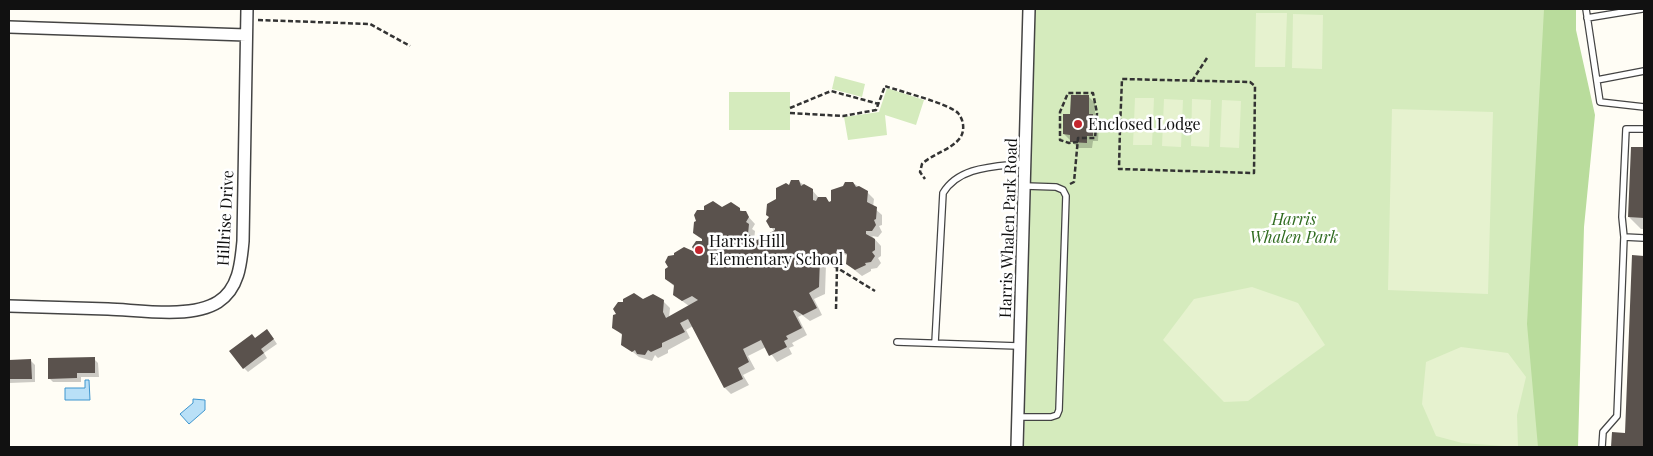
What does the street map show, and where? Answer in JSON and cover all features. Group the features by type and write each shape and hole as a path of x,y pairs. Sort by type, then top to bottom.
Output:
{"street":[{"name":"Harris Whalen Park Road","path":"1017,447 1029,9"},
{"name":"Hillrise Drive","path":"9,306 176,312 206,307 218,302 228,293 240,270 243,241 247,14"},
{"path":"9,27 246,35"}],"lane":[{"path":"1586,9 1600,102 1644,107"},
{"path":"1587,18 1642,9"},
{"path":"1597,80 1644,71"},
{"path":"1602,447 1603,432 1617,416 1626,129 1644,129"},
{"path":"935,343 943,193 948,184 959,175 974,170 1026,163"},
{"path":"1018,417 1051,418 1057,415 1060,410 1066,196 1063,190 1056,187 1025,186"},
{"path":"1624,237 1644,238"},
{"path":"897,342 1020,346"}],"path":[{"path":"247,14 370,24 410,46"},
{"path":"1192,81 1207,58"},
{"path":"1122,79 1250,82 1254,86 1254,172 1118,169 1120,128 1122,79"},
{"path":"790,113 844,116 876,110 885,86 939,104 958,113 963,123 963,133 959,140 922,164 920,172 925,179"},
{"path":"790,108 831,91 879,104"},
{"path":"1063,190 1074,182 1078,142 1078,138 1095,138 1097,113 1093,93 1068,93 1060,112 1060,140 1069,143 1078,142"},
{"path":"1096,127 1120,128"},
{"path":"820,258 875,291"},
{"path":"836,309 837,268"}],"green space":[{"name":"Harris Whalen Park","path":"1035,9 1564,9 1558,447 1024,447"},
{"path":"1544,9 1576,9 1576,30 1595,115 1584,227 1578,447 1538,447 1527,324"},
{"path":"1256,13 1287,13 1285,67 1255,67"},
{"path":"1293,14 1323,15 1322,69 1292,68"},
{"path":"835,76 865,84 862,97 832,89"},
{"path":"887,88 924,100 916,125 885,115 887,135 848,140 844,117 879,112"},
{"path":"729,92 790,92 790,130 729,130"},
{"path":"1135,98 1154,98 1152,145 1133,145"},
{"path":"1164,99 1183,100 1181,147 1162,146"},
{"path":"1192,99 1211,100 1209,147 1191,146"},
{"path":"1222,100 1241,101 1239,148 1220,147"},
{"path":"1392,109 1493,112 1488,294 1388,290"},
{"path":"1252,287 1298,303 1325,345 1248,401 1224,402 1163,340 1194,299"},
{"path":"1461,347 1508,353 1526,377 1517,415 1518,447 1462,443 1436,436 1422,404 1426,362"}],"water":[{"path":"85,380 89,380 90,400 65,400 65,388 85,388"},
{"path":"193,399 205,400 205,410 189,424 180,414 193,403"}],"building":[{"name":"Enclosed Lodge","path":"1071,95 1089,95 1089,114 1093,114 1093,136 1087,136 1087,143 1070,142 1070,135 1063,134 1063,114 1070,114"},
{"path":"1631,147 1644,147 1644,218 1628,217"},
{"path":"791,180 799,180 801,186 804,184 813,189 813,200 816,201 818,197 826,197 829,202 831,201 831,190 843,186 845,182 853,182 856,187 859,186 868,191 867,202 877,207 876,219 874,220 876,225 872,231 866,231 866,234 875,239 875,250 872,252 875,256 871,262 865,263 866,265 855,270 846,264 847,254 837,249 836,258 829,262 820,258 819,287 809,293 817,308 803,315 795,310 793,311 802,328 786,336 788,339 784,341 787,347 769,356 761,340 743,349 749,362 738,368 743,379 724,388 688,319 680,323 685,332 662,343 662,347 651,352 648,350 645,355 637,354 635,350 632,352 621,345 622,334 612,328 613,315 616,314 613,309 618,302 623,302 623,299 634,293 643,299 653,294 664,300 663,312 666,318 698,300 692,296 682,301 673,295 674,285 665,279 665,269 668,267 665,262 668,256 674,255 674,253 684,247 695,252 692,247 696,241 702,241 693,233 694,222 696,221 694,215 697,210 704,210 704,206 713,201 722,207 731,202 740,208 740,211 746,211 749,217 746,222 749,224 748,234 757,240 775,230 775,228 770,228 766,221 769,217 766,215 767,204 776,199 776,188 786,183 789,185"},
{"path":"1632,255 1644,256 1644,447 1611,447 1612,432 1625,433"},
{"path":"267,329 274,339 261,349 264,353 243,369 229,351 252,334 255,338"},
{"path":"95,357 95,373 77,373 77,378 48,379 48,358"},
{"path":"31,359 32,379 9,379 9,360"}],"place":[{"name":"Enclosed Lodge","path":"1078,124"},
{"name":"Harris Hill Elementary School","path":"699,250"}]}
